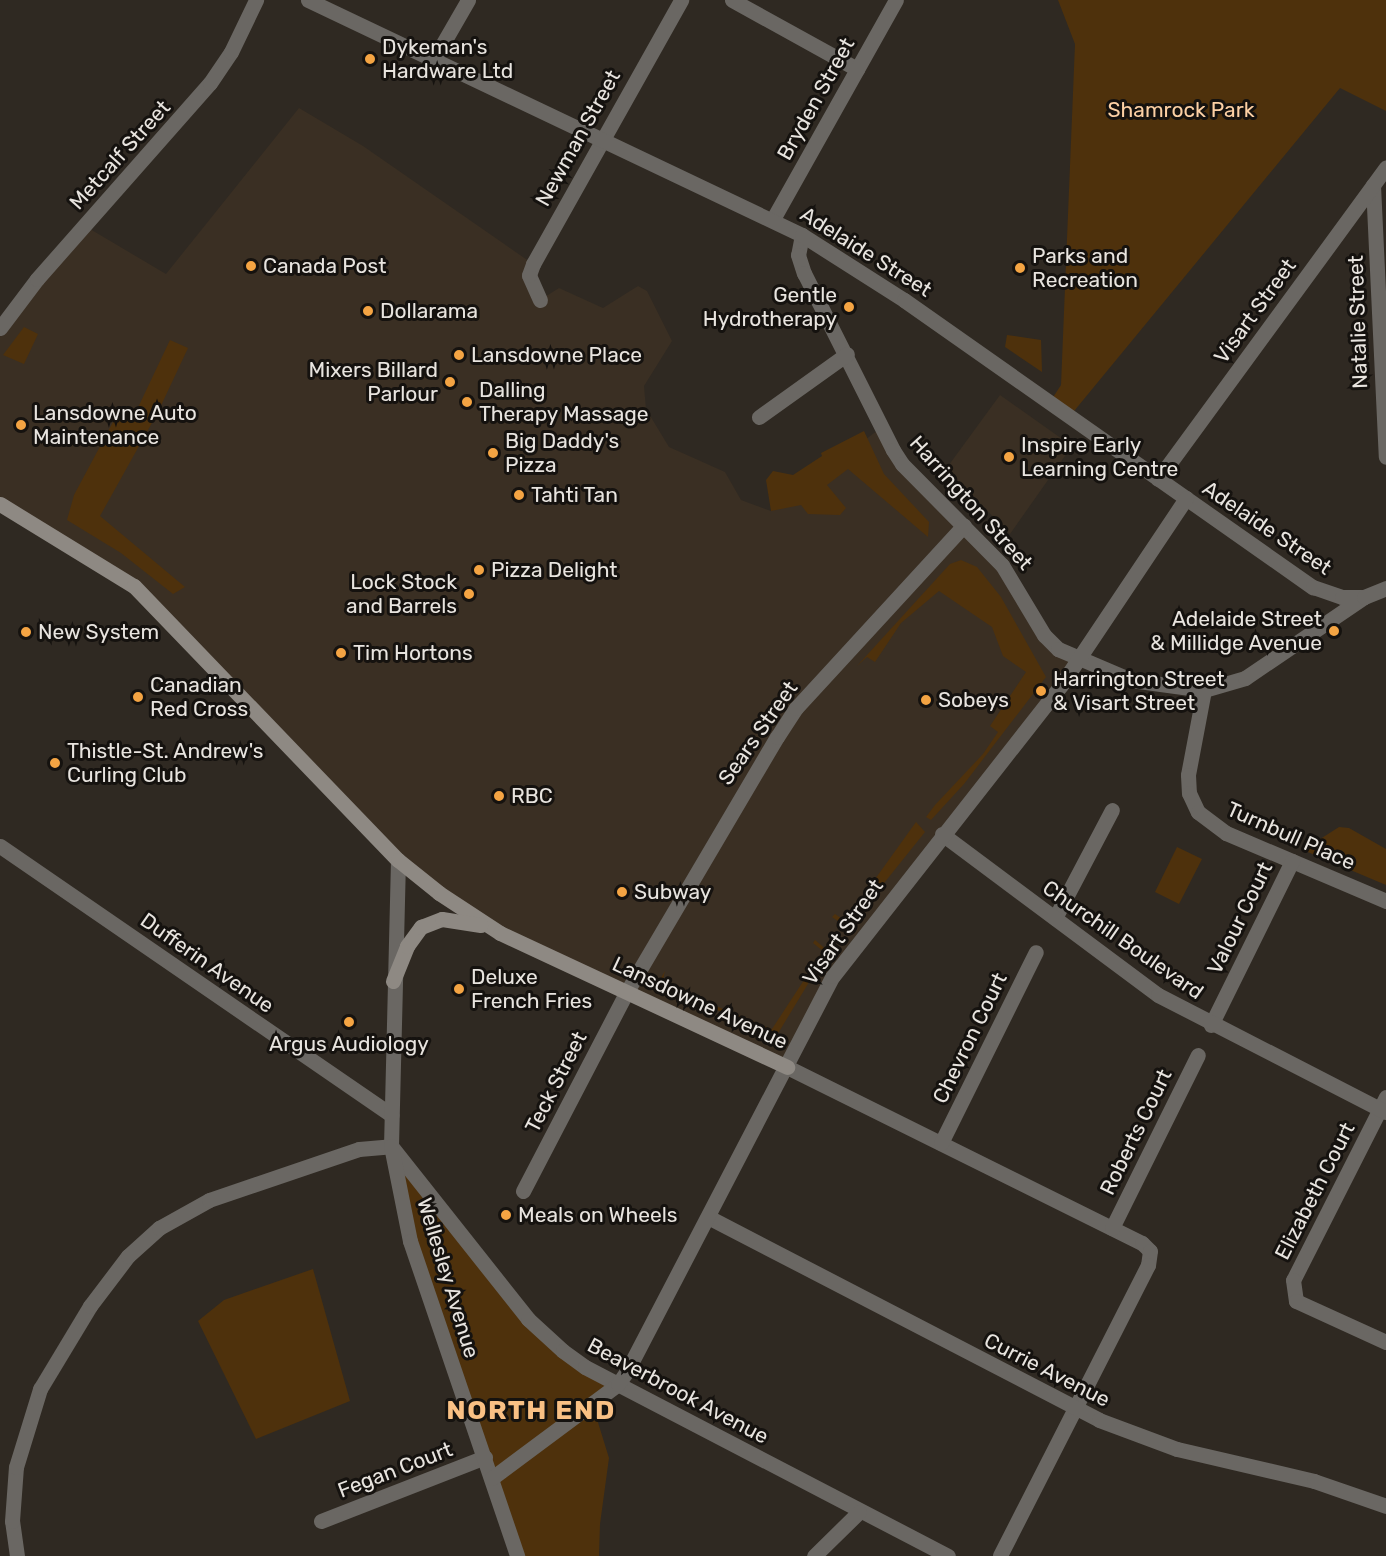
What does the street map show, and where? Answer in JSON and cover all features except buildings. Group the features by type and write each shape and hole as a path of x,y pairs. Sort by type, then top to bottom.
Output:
{"main road":[{"name":"Lansdowne Avenue","path":"0,504 134,586 398,860 488,926 787,1067"},
{"path":"393,981 407,946 421,927 431,921 457,919 488,926"}],"street":[{"name":"Metcalf Street","path":"0,328 37,279 210,83 231,52 256,0"},
{"name":"Adelaide Street","path":"308,0 602,137 802,235 904,300 1313,587 1342,597 1364,597"},
{"path":"435,59 468,0"},
{"name":"Newman Street","path":"540,300 530,269 602,137 681,0"},
{"path":"732,0 857,69"},
{"name":"Bryden Street","path":"773,219 896,0"},
{"name":"Visart Street","path":"1158,479 1386,167"},
{"name":"Natalie Street","path":"1373,185 1386,457"},
{"name":"Harrington Street","path":"802,235 798,255 804,273 902,464 1002,565 1044,635 1078,660 1131,680 1204,690 1245,678 1364,597 1386,588"},
{"path":"759,417 846,354"},
{"name":"Visart Street","path":"492,1478 618,1384 638,1354 710,1218 833,976 1078,660 1186,498"},
{"name":"Sears Street","path":"626,993 744,786 796,708 964,525"},
{"name":"Turnbull Place","path":"1204,690 1189,765 1188,784 1195,806 1217,828 1386,901"},
{"path":"1055,918 1112,810"},
{"name":"Churchill Boulevard","path":"942,834 1158,995 1211,1025 1384,1106"},
{"name":"Dufferin Avenue","path":"0,846 391,1115"},
{"name":"Wellesley Avenue","path":"398,860 393,981 391,1146 410,1241 517,1556"},
{"name":"Valour Court","path":"1211,1025 1292,861"},
{"name":"Chevron Court","path":"941,1143 1036,952"},
{"name":"Teck Street","path":"523,1191 626,993"},
{"name":"Roberts Court","path":"1112,1228 1198,1055"},
{"name":"Lansdowne Avenue","path":"787,1067 1146,1245 1150,1251 1148,1265 1076,1409"},
{"name":"Elizabeth Court","path":"1384,1106 1293,1280 1293,1291 1296,1301 1302,1305 1386,1342"},
{"path":"17,1556 12,1521 16,1467 40,1389 90,1306 128,1256 159,1228 210,1200 359,1149 391,1146"},
{"name":"Beaverbrook Avenue","path":"391,1146 528,1319 570,1357 859,1512 948,1556"},
{"name":"Currie Avenue","path":"710,1218 1076,1409 1177,1449 1314,1481 1386,1506"},
{"path":"1000,1556 1076,1409"},
{"name":"Fegan Court","path":"321,1521 485,1457"},
{"path":"814,1556 859,1512"}],"shaded area":[{"path":"299,108 363,146 533,264 540,300 559,288 603,308 638,286 647,291 672,341 644,386 646,409 669,447 725,472 741,500 771,511 882,427 893,450 964,525 1034,619 1078,660 852,950 787,1067 626,993 439,893 150,601 0,504 0,328 85,226 166,274"},
{"name":"Inspire Early Learning Centre","path":"1000,395 1072,446 1010,534 946,469"}],"green space":[{"name":"Shamrock Park","path":"1058,0 1386,0 1386,111 1340,88 1070,416 1050,402 1061,385 1075,44"},
{"path":"24,327 38,334 24,364 3,355"},
{"path":"1007,335 1041,340 1042,372 1005,347"},
{"path":"170,340 188,348 158,412 100,516 185,587 173,594 121,553 67,520 74,495 120,409 134,416"},
{"path":"864,431 884,474 929,522 928,537 848,469 827,485 846,508 840,515 808,514 801,505 771,511 766,480 773,471 793,475 822,456 821,453"},
{"path":"961,560 977,567 1001,597 1046,677 964,784 931,820 926,817 935,805 983,754 998,732 990,726 1026,672 1003,656 992,627 939,591 901,623 875,662 867,657 857,666 950,564"},
{"path":"916,822 925,832 848,928 832,917 835,914 845,921"},
{"path":"1339,827 1349,828 1386,849 1386,885 1303,850"},
{"path":"1177,847 1202,859 1179,904 1155,892"},
{"path":"815,940 828,951 777,1035 657,985 665,971 662,984 772,1029 823,951 813,943"},
{"path":"391,1146 528,1319 618,1384 592,1403 609,1458 600,1524 599,1556 517,1556 410,1241"},
{"path":"313,1269 350,1401 256,1439 198,1321 224,1300"}],"place":[{"name":"Dykeman's Hardware Ltd","path":"370,59"},
{"name":"Canada Post","path":"251,266"},
{"name":"Parks and Recreation","path":"1020,268"},
{"name":"Gentle Hydrotherapy","path":"849,307"},
{"name":"Dollarama","path":"368,311"},
{"name":"Lansdowne Place","path":"459,355"},
{"name":"Mixers Billard Parlour","path":"450,382"},
{"name":"Dalling Therapy Massage","path":"467,402"},
{"name":"Lansdowne Auto Maintenance","path":"21,425"},
{"name":"Big Daddy's Pizza","path":"493,453"},
{"name":"Inspire Early Learning Centre","path":"1009,457"},
{"name":"Tahti Tan","path":"519,495"},
{"name":"Pizza Delight","path":"479,570"},
{"name":"Lock Stock and Barrels","path":"469,594"},
{"name":"Adelaide Street & Millidge Avenue","path":"1334,631"},
{"name":"New System","path":"26,632"},
{"name":"Tim Hortons","path":"341,653"},
{"name":"Harrington Street & Visart Street","path":"1041,691"},
{"name":"Canadian Red Cross","path":"138,697"},
{"name":"Sobeys","path":"926,700"},
{"name":"Thistle-St. Andrew's Curling Club","path":"55,763"},
{"name":"RBC","path":"499,796"},
{"name":"Subway","path":"622,892"},
{"name":"Deluxe French Fries","path":"459,989"},
{"name":"Argus Audiology","path":"349,1022"},
{"name":"Meals on Wheels","path":"506,1215"}],"district":[{"name":"NORTH END","path":"531,1411"}]}
